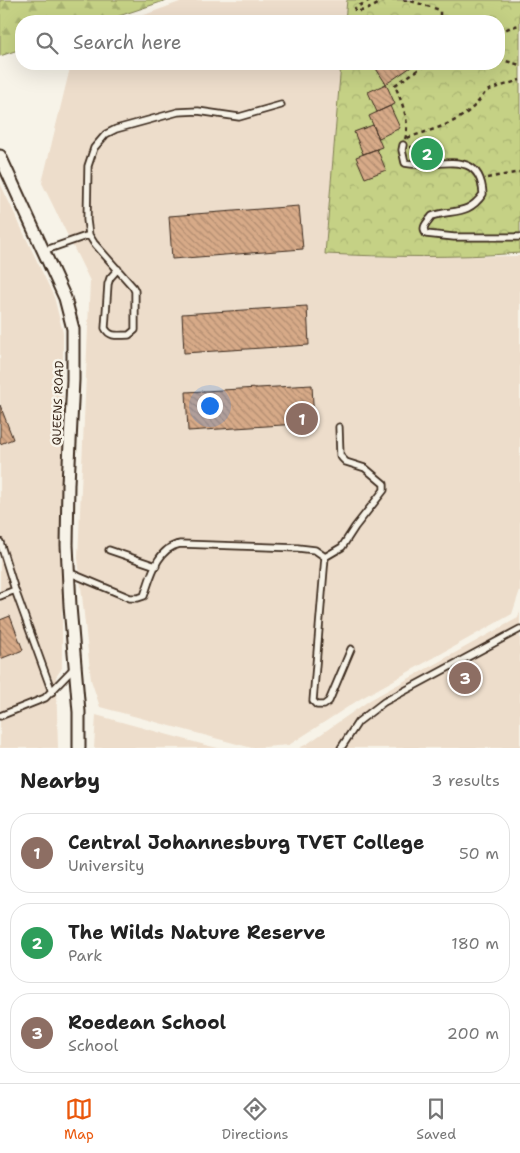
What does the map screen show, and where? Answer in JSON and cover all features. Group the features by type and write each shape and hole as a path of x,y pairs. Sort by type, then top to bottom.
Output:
{"street":[{"name":"QUEENS ROAD","path":"0,156 65,298 73,328 73,380 68,484 68,572 76,666 79,748"}],"lane":[{"path":"118,269 110,278 108,284 105,328 107,333 112,335 129,335 135,330 135,291 118,269 94,243 89,235 87,220 88,166 94,148 106,134 116,129 178,112 198,111 239,117 281,105"},
{"path":"403,144 405,163 466,164 476,171 481,179 483,194 473,205 466,210 432,216 424,226 423,230 426,234 454,237 520,237"},
{"path":"44,251 89,235"},
{"path":"325,557 342,547 384,490 384,484 365,468 346,462 340,455 339,427"},
{"path":"0,542 15,590 52,692"},
{"path":"68,572 130,598 138,598 144,596 163,552 172,545 298,548 315,550 325,557"},
{"path":"109,550 156,566"},
{"path":"325,557 313,700 316,705 324,705 329,700 351,649"},
{"path":"0,596 15,590"},
{"path":"341,748 358,722 384,702 520,629"},
{"path":"0,716 45,698 76,666"}],"path":[{"path":"370,0 355,8 355,11 368,9 384,0"},
{"path":"403,0 440,10 440,15"},
{"path":"505,31 520,25"},
{"path":"505,61 520,66"},
{"path":"403,144 407,131 406,122 395,85 415,70"},
{"path":"403,144 445,126 467,114 478,104 486,91 520,80"},
{"path":"403,144 424,148 443,163"},
{"path":"481,179 520,172"}],"shaded area":[{"path":"185,0 347,0 346,15 144,15"},
{"path":"70,70 340,70 325,254 384,257 520,256 520,590 512,614 360,699 289,745 252,748 100,707 91,680 78,558 90,281 42,183"},
{"path":"0,183 54,297 63,333 62,668 56,677 58,748 0,748"},
{"path":"520,611 520,748 299,748 370,700 518,618"},
{"path":"96,715 205,745 218,748 94,748"}],"green space":[{"path":"0,0 167,0 122,15 15,15 15,51 0,56"},
{"path":"347,0 520,0 520,253 471,256 325,254 340,70 505,70 505,15 346,15"}],"building":[{"path":"377,70 407,70 386,84"},
{"path":"386,84 395,104 377,112 368,92"},
{"path":"390,106 400,128 379,138 369,116"},
{"path":"373,125 382,147 363,154 354,132"},
{"path":"377,149 386,170 365,178 356,157"},
{"path":"299,206 303,249 172,259 169,216"},
{"path":"307,306 309,345 184,353 182,314"},
{"path":"312,385 314,423 188,431 186,392"},
{"path":"0,405 13,439 0,444"},
{"path":"10,616 23,650 0,659 0,620"}],"place":[{"name":"The Wilds Nature Reserve","path":"427,154"},
{"name":"Central Johannesburg TVET College","path":"302,419"},
{"name":"Roedean School","path":"465,678"}]}
